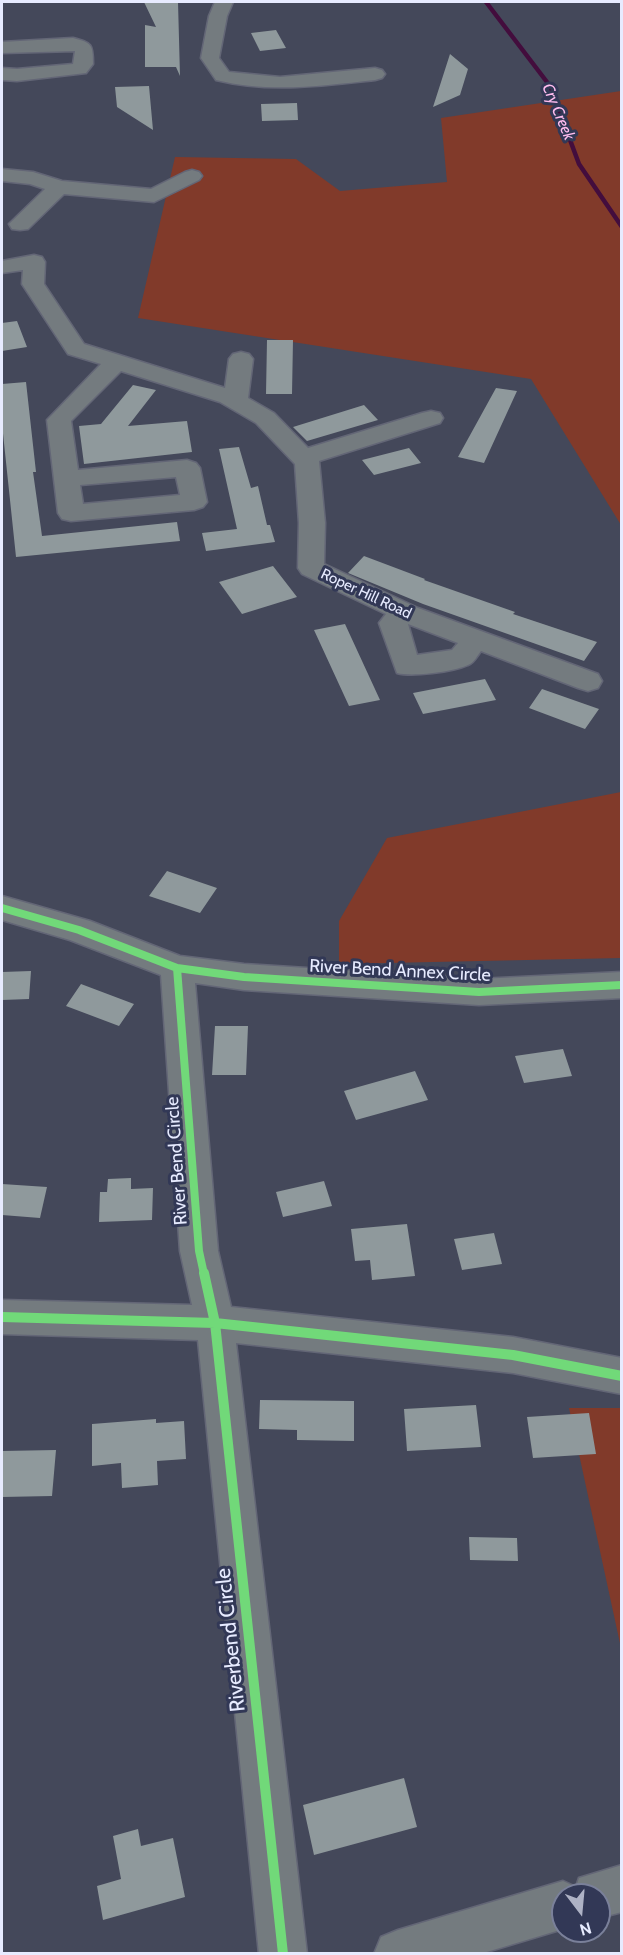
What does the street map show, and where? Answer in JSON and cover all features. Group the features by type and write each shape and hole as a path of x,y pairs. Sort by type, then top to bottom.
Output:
{"street":[{"path":"224,2 218,16 210,58 223,76 274,84 375,74"},
{"path":"2,47 73,44 84,48 84,64 79,69 71,71 2,74"},
{"path":"212,90 238,80"},
{"path":"2,175 33,178 59,187 154,196 192,176"},
{"path":"20,224 59,187"},
{"path":"2,267 34,262 33,284 76,349 235,400 266,418 303,458 431,418"},
{"path":"235,400 241,359"},
{"path":"66,479 59,420 116,363"},
{"name":"Roper Hill Road","path":"303,458 307,462 312,523 311,568 403,612 588,681"},
{"path":"403,612 393,623 407,666 461,658 476,638"},
{"path":"2,908 79,930 177,968"},
{"name":"River Bend Annex Circle","path":"177,968 244,977 479,992 621,985"},
{"name":"River Bend Circle","path":"177,968 199,1251 215,1323"},
{"path":"2,1317 215,1323 513,1355 621,1376"},
{"name":"Riverbend Circle","path":"215,1323 283,1953"},
{"path":"398,1953 551,1908"}],"shaded area":[{"path":"621,91 621,525 531,379 138,318 175,157 296,159 340,191 447,182 441,118"},
{"path":"621,792 621,958 339,964 339,921 387,838"},
{"path":"569,1408 621,1408 621,1648"}],"building":[{"path":"144,2 178,2 180,76 176,67 145,67 145,25 156,27"},
{"path":"276,30 286,48 260,51 251,33"},
{"path":"450,54 468,69 460,95 433,107"},
{"path":"149,86 153,130 117,107 115,87"},
{"path":"297,103 298,120 262,121 261,104"},
{"path":"17,321 27,347 2,351 2,323"},
{"path":"267,340 293,340 292,394 266,394"},
{"path":"26,382 36,472 33,472 42,536 177,522 180,541 16,557 2,424 2,384"},
{"path":"133,385 156,390 128,426 187,421 192,452 84,464 79,426 101,424"},
{"path":"496,388 517,391 484,463 458,457"},
{"path":"364,405 378,420 307,441 293,427"},
{"path":"239,447 251,488 258,486 267,525 270,525 275,542 206,551 202,533 237,529 219,449"},
{"path":"409,448 421,463 374,475 362,460"},
{"path":"364,556 515,612 513,614 597,642 584,661 423,604 348,573"},
{"path":"273,566 297,597 242,614 219,582"},
{"path":"345,624 380,700 349,706 314,630"},
{"path":"485,679 496,700 423,714 413,693"},
{"path":"542,689 599,709 585,729 529,708"},
{"path":"167,871 217,888 200,913 149,896"},
{"path":"31,971 29,999 2,1000 2,972"},
{"path":"81,984 134,1004 119,1026 66,1006"},
{"path":"215,1026 248,1026 246,1075 212,1075"},
{"path":"563,1049 572,1076 524,1083 515,1056"},
{"path":"415,1071 428,1100 356,1120 344,1091"},
{"path":"131,1178 131,1189 153,1188 152,1220 99,1222 100,1192 107,1192 108,1179"},
{"path":"324,1181 332,1206 283,1217 276,1192"},
{"path":"2,1184 47,1187 40,1218 2,1215"},
{"path":"407,1224 415,1276 372,1280 370,1260 355,1261 351,1229"},
{"path":"494,1233 502,1264 462,1270 454,1239"},
{"path":"260,1400 354,1401 354,1441 297,1440 297,1430 259,1429"},
{"path":"476,1405 481,1447 407,1451 404,1409"},
{"path":"589,1413 596,1454 533,1458 527,1417"},
{"path":"156,1419 156,1423 184,1421 186,1459 157,1461 158,1485 122,1488 121,1463 92,1466 92,1424"},
{"path":"56,1450 52,1496 2,1497 2,1451"},
{"path":"469,1537 517,1538 518,1561 470,1560"},
{"path":"404,1778 417,1827 314,1855 303,1805"},
{"path":"138,1829 141,1846 173,1838 185,1897 103,1920 97,1886 121,1879 113,1836"}],"waterway":[{"name":"Cry Creek","path":"486,2 550,86 579,164 622,227"}],"cycle path":[{"path":"2,908 79,930 177,968 244,977 479,992 622,985"},
{"path":"177,968 199,1251 215,1323 283,1954"},
{"path":"2,1317 215,1323 513,1355 622,1376"}]}
